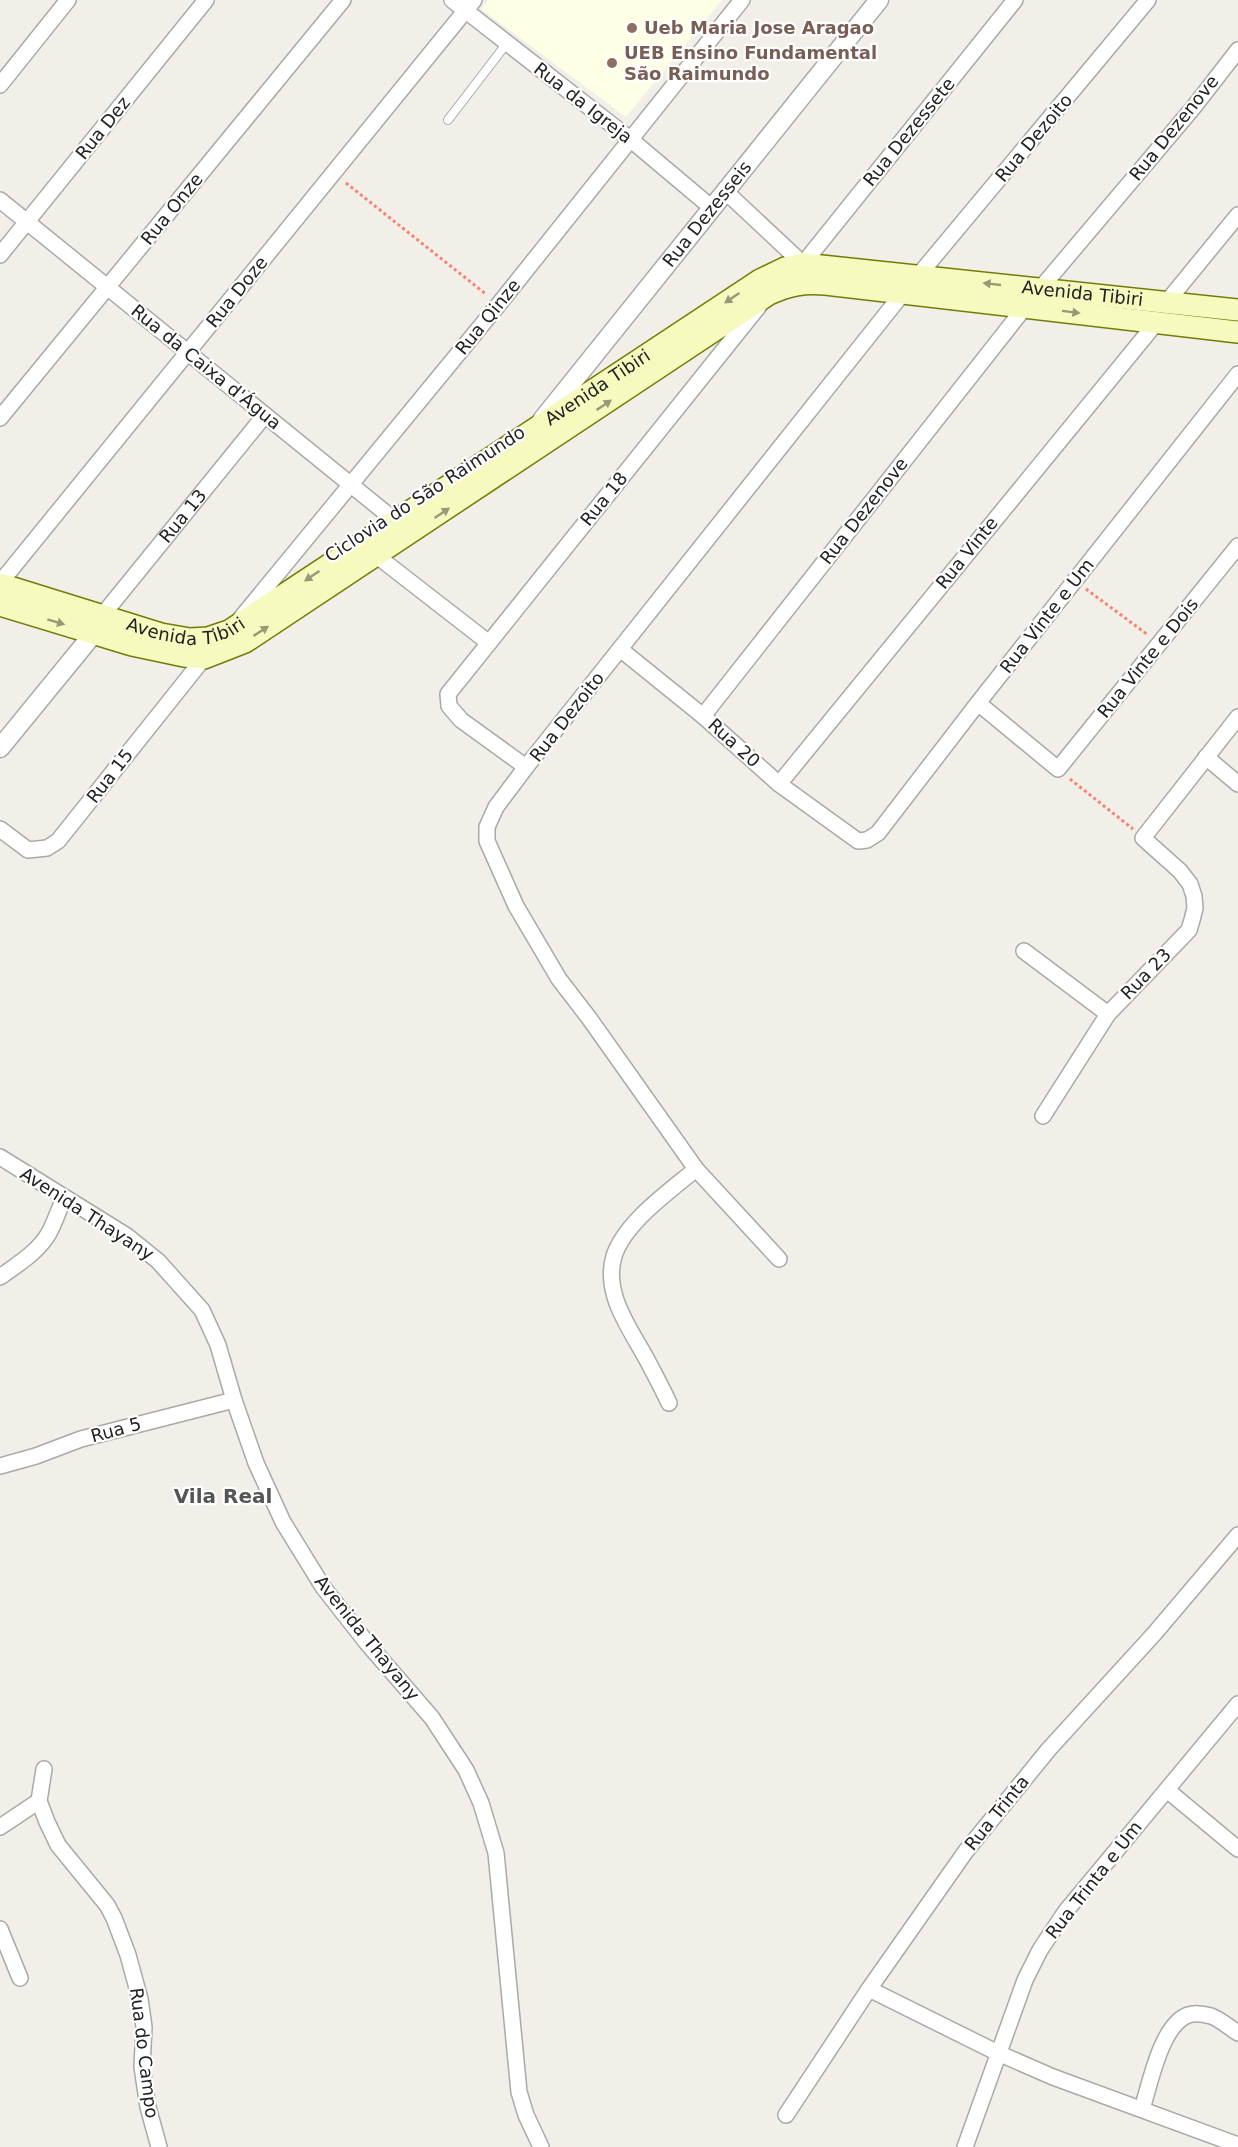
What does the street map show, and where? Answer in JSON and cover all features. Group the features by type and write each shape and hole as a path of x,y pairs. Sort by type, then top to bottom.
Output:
{"main road":[{"name":"Avenida Tibiri","path":"0,605 97,625 190,639 208,638 229,631 403,527 764,287 785,268 803,264 1040,289 1115,307 1156,323 1238,332"},
{"name":"Avenida Tibiri","path":"0,584 97,625 132,645 175,655 204,658 244,642 377,556 403,527 535,429 764,287 810,282 1025,307 1115,307 1166,303 1238,310"}],"street":[{"path":"0,85 68,0"},
{"name":"Rua Dez","path":"0,255 206,0"},
{"name":"Rua Onze","path":"0,418 343,0"},
{"name":"Rua da Igreja","path":"452,0 470,5 507,43 630,139 712,208"},
{"name":"Rua Qinze","path":"229,631 499,304 742,0"},
{"name":"Rua Dezesseis","path":"535,429 879,0"},
{"name":"Rua Dezessete","path":"803,264 1014,0"},
{"name":"Rua Dezoito","path":"918,276 1148,0"},
{"name":"Rua Doze","path":"0,584 470,5"},
{"name":"Rua Dezenove","path":"1040,289 1193,108 1238,50"},
{"path":"726,192 803,264"},
{"name":"Rua da Caixa d'Água","path":"0,200 403,527"},
{"path":"1166,303 1238,215"},
{"name":"Rua 18","path":"526,767 461,720 449,706 448,694 764,287"},
{"name":"Rua Dezoito","path":"779,1259 696,1169 559,979 516,906 496,864 487,841 487,827 496,807 526,767 903,293"},
{"name":"Rua Dezenove","path":"703,716 1025,307"},
{"name":"Rua Vinte","path":"779,784 1156,323"},
{"name":"Rua Vinte e Um","path":"849,835 862,841 878,833 1238,374"},
{"name":"Rua 13","path":"0,748 265,415"},
{"name":"Rua Vinte e Dois","path":"1058,769 1238,546"},
{"path":"377,556 489,644"},
{"name":"Rua 20","path":"620,649 703,716 779,784 849,835"},
{"name":"Rua 15","path":"0,830 28,850 47,848 58,841 204,658"},
{"path":"978,703 1058,769"},
{"path":"1143,837 1238,717"},
{"path":"1206,757 1238,784"},
{"name":"Rua 23","path":"1043,1116 1108,1014 1189,930 1195,908 1190,884 1180,871 1143,837"},
{"path":"1024,951 1108,1014"},
{"name":"Avenida Thayany","path":"0,1157 127,1236 158,1261 183,1286 202,1310 214,1336 256,1463 283,1522 323,1587 367,1643 432,1718 466,1770 481,1803 496,1853 519,2092 525,2115 541,2147"},
{"path":"669,1403 621,1314 614,1295 612,1264 615,1254 629,1231 662,1197 696,1169"},
{"path":"0,1276 26,1258 38,1246 48,1233 64,1198"},
{"name":"Rua 5","path":"0,1466 36,1456 81,1439 234,1400"},
{"name":"Rua Trinta","path":"786,2115 868,1989 974,1841 1049,1749 1154,1634 1238,1535"},
{"name":"Rua Trinta e Um","path":"965,2147 1024,1980 1040,1950 1066,1911 1238,1704"},
{"path":"0,1827 39,1801 44,1769"},
{"path":"1167,1790 1233,1845"},
{"name":"Rua do Campo","path":"39,1801 58,1845 107,1905 128,1955 140,1999 144,2027 142,2067 148,2107 159,2147"},
{"path":"0,1929 20,1978"},
{"path":"868,1989 1053,2077 1238,2145"},
{"path":"1142,2109 1163,2044 1175,2024 1188,2015 1200,2014 1213,2016 1238,2033"}],"lane":[{"path":"447,120 507,43"}],"path":[{"path":"333,173 499,304"},
{"path":"1075,580 1160,643"},
{"path":"1058,769 1143,837"}],"shaded area":[{"name":"UEB Ensino Fundamental São Raimundo","path":"488,0 722,0 626,117 481,9"}],"place":[{"name":"Ueb Maria Jose Aragao","path":"632,28"},
{"name":"UEB Ensino Fundamental São Raimundo","path":"612,63"}],"district":[{"name":"Vila Real","path":"223,1496"}]}
